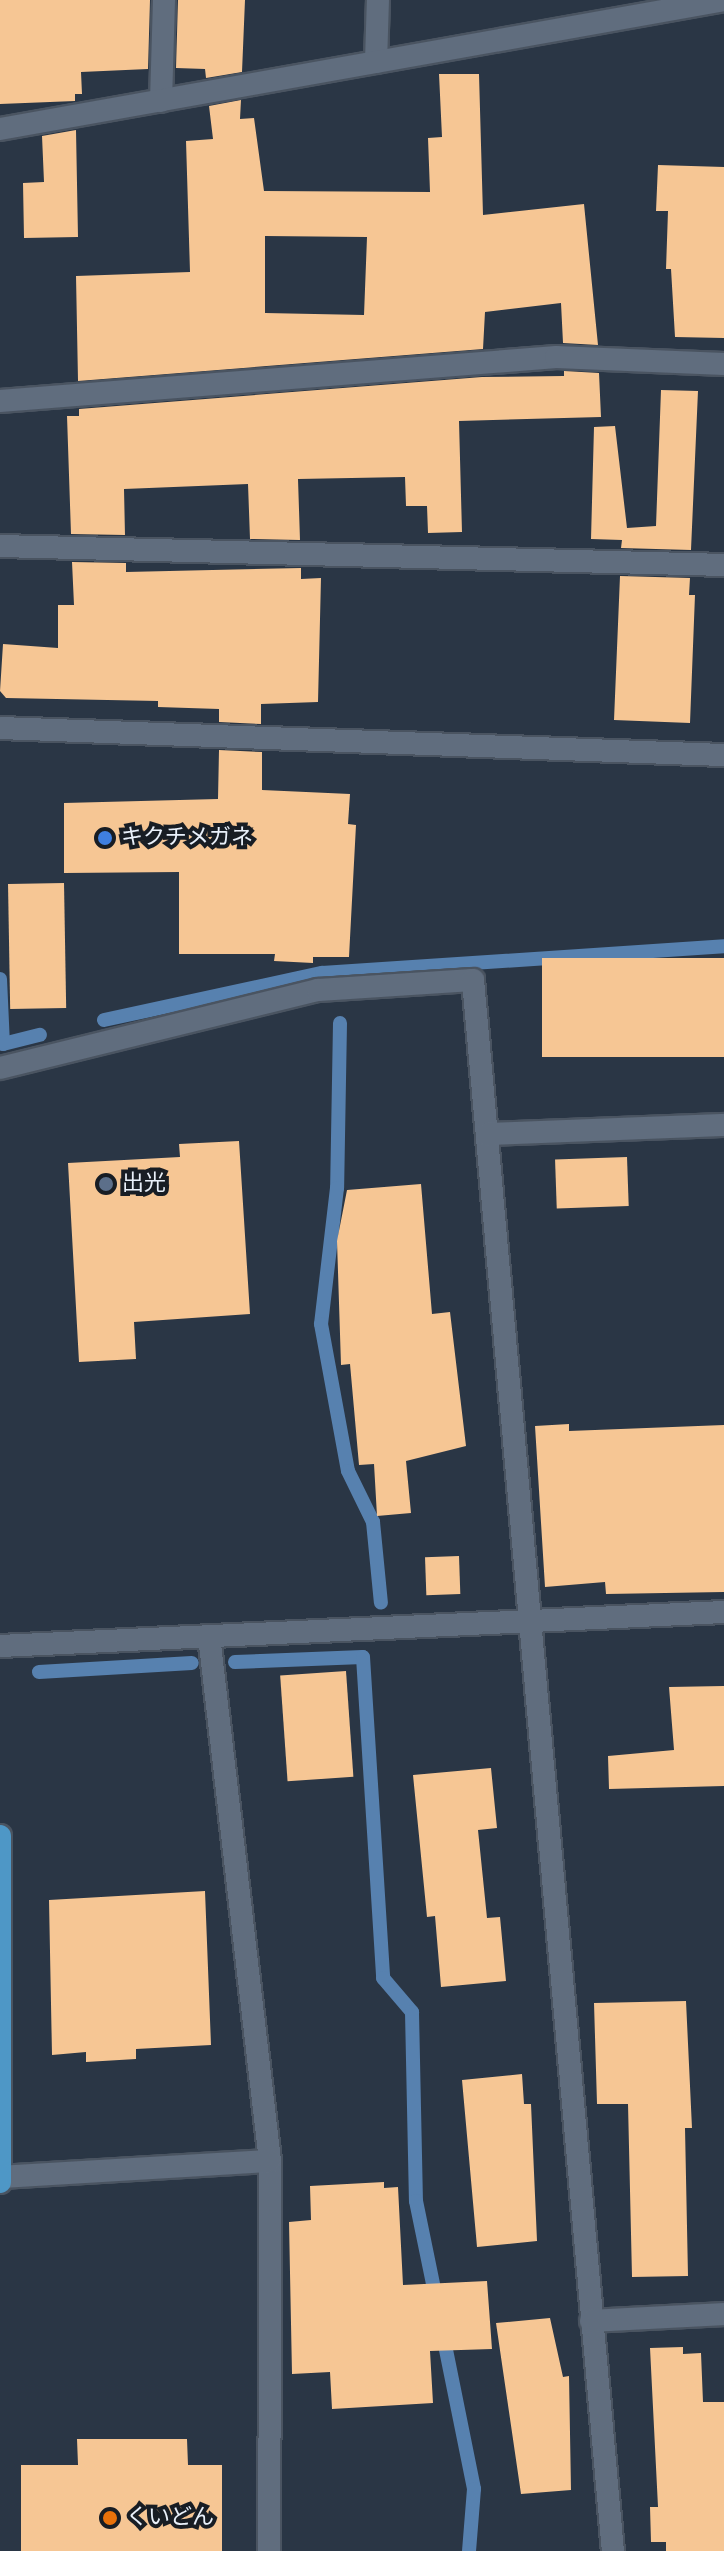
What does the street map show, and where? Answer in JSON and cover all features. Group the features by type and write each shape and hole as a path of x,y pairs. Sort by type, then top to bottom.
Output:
{"main road":[{"path":"0,1836 0,2180"}],"street":[{"path":"161,101 164,0"},
{"path":"376,62 378,0"},
{"path":"0,129 724,0"},
{"path":"0,401 556,357 724,364"},
{"path":"0,546 724,565"},
{"path":"0,728 724,755"},
{"path":"0,1068 318,990 473,980 527,1620 613,2551"},
{"path":"487,1134 724,1125"},
{"path":"0,1646 724,1612"},
{"path":"209,1636 270,2161 269,2551"},
{"path":"0,2180 270,2161"},
{"path":"591,2321 724,2314"}],"building":[{"path":"0,0 150,0 148,69 81,72 82,94 75,94 75,101 0,104"},
{"path":"178,0 245,0 242,72 206,78 205,69 176,68"},
{"path":"439,74 479,74 483,215 584,204 598,345 563,343 561,303 485,312 483,349 78,381 76,276 190,272 186,141 213,139 209,106 241,100 240,119 254,118 264,191 430,192 428,138 442,137","holes":["265,236 367,237 364,315 265,313"]},
{"path":"76,130 78,237 24,238 23,183 44,182 42,136"},
{"path":"658,165 724,167 724,338 675,337 671,269 666,269 668,211 656,211"},
{"path":"564,371 599,373 601,417 459,421 462,532 428,533 427,506 406,506 405,477 298,479 300,540 250,539 248,484 124,489 125,535 71,534 67,416 79,416 79,409 482,377 564,376"},
{"path":"661,390 698,391 691,550 621,548 622,540 591,539 594,427 615,426 627,528 656,526"},
{"path":"72,562 126,563 126,572 301,568 301,579 321,578 318,702 261,704 261,724 219,722 219,709 158,707 158,701 6,698 0,691 3,644 58,648 58,605 74,605"},
{"path":"620,576 690,578 689,595 695,595 690,723 614,720"},
{"path":"219,750 262,752 262,790 350,794 348,824 356,825 349,957 313,957 313,963 274,961 275,954 179,954 179,872 64,873 64,803 218,799"},
{"path":"64,883 66,1008 10,1009 8,884"},
{"path":"542,958 724,958 724,1057 542,1057"},
{"path":"239,1141 250,1314 134,1322 136,1359 79,1362 68,1163 180,1157 179,1144"},
{"path":"627,1157 629,1206 557,1208 555,1160"},
{"path":"421,1184 432,1314 450,1312 466,1446 406,1461 411,1513 377,1516 374,1464 359,1465 350,1364 341,1365 337,1241 347,1190"},
{"path":"569,1424 569,1431 724,1425 724,1592 606,1594 605,1582 545,1587 535,1426"},
{"path":"459,1556 460,1594 426,1595 425,1557"},
{"path":"346,1671 353,1777 288,1781 280,1676"},
{"path":"724,1686 724,1786 609,1789 608,1756 674,1750 669,1687"},
{"path":"491,1768 497,1828 478,1830 487,1918 500,1917 506,1981 441,1987 435,1916 427,1917 413,1775"},
{"path":"205,1891 211,2045 136,2049 136,2059 86,2062 86,2052 52,2055 49,1900"},
{"path":"686,2001 692,2128 685,2128 688,2276 632,2277 628,2104 597,2104 594,2003"},
{"path":"522,2074 524,2104 531,2104 537,2241 477,2247 462,2080"},
{"path":"384,2182 384,2188 398,2187 403,2285 487,2281 492,2349 430,2351 433,2403 332,2409 330,2372 292,2374 289,2222 311,2220 310,2186"},
{"path":"550,2318 563,2377 569,2376 571,2490 521,2494 496,2323"},
{"path":"683,2347 683,2354 701,2353 703,2402 724,2402 724,2551 666,2551 666,2542 651,2542 650,2507 658,2507 650,2348"},
{"path":"77,2439 187,2439 188,2465 222,2465 222,2551 21,2551 21,2465 78,2465"}],"waterway":[{"path":"104,1020 322,973 724,946"},
{"path":"0,979 3,1044 40,1035"},
{"path":"340,1023 337,1188 321,1324 348,1471 373,1522 381,1603"},
{"path":"235,1662 363,1657 383,1978 412,2012 416,2201 437,2303"},
{"path":"39,1672 192,1663"},
{"path":"443,2335 474,2489 469,2551"}],"place":[{"name":"キクチメガネ","path":"105,838"},
{"name":"出光","path":"106,1184"},
{"name":"くいどん","path":"110,2518"}]}
